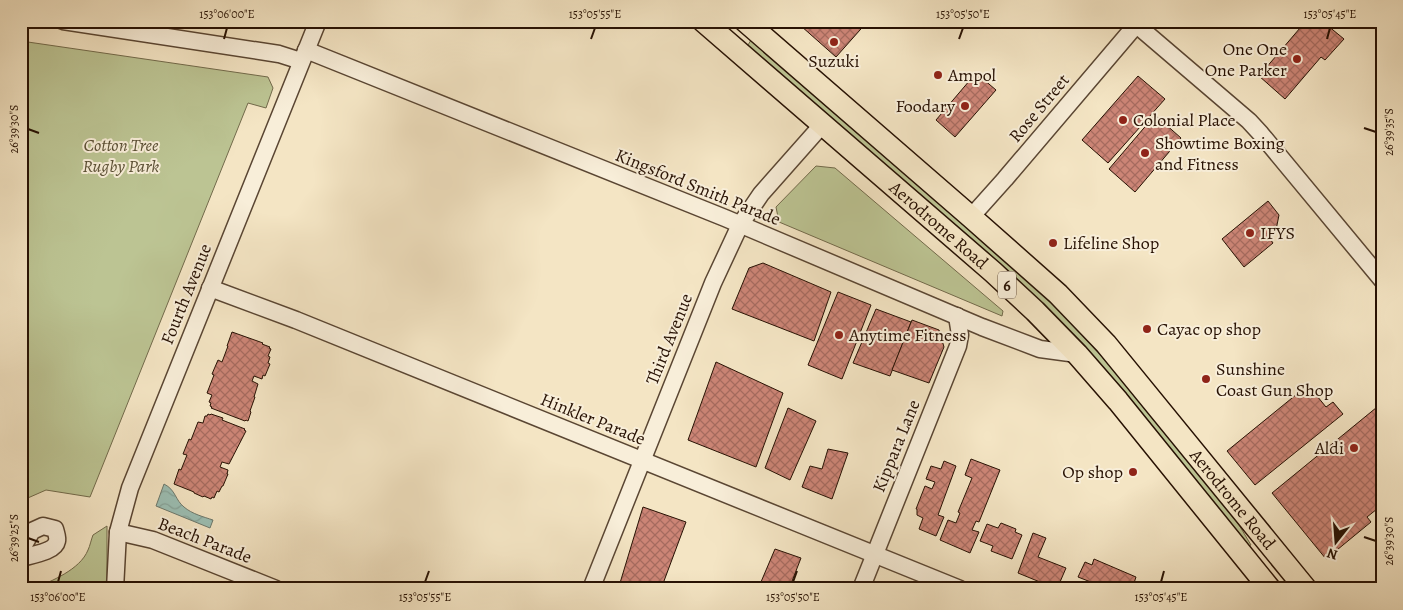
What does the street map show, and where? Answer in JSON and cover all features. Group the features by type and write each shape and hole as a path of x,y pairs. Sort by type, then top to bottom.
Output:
{"main road":[{"name":"Aerodrome Road","path":"703,21 993,272 1035,311 1077,354 1152,442 1270,589"},
{"name":"Aerodrome Road","path":"744,21 1058,294 1106,344 1306,589"}],"street":[{"name":"Kingsford Smith Parade","path":"63,21 279,54 304,55 740,225 982,327 1040,349 1077,354"},
{"name":"Fourth Avenue","path":"115,589 118,532 130,488 318,21"},
{"name":"Rose Street","path":"971,217 1011,172 1134,23"},
{"path":"1134,23 1249,121 1382,280"},
{"name":"Third Avenue","path":"591,589 714,282 740,225 761,194 822,125"},
{"name":"Hinkler Parade","path":"210,288 296,320 960,589"},
{"name":"Kippara Lane","path":"861,589 958,346 960,335 957,316"},
{"path":"21,550 32,531 42,526 55,529 58,540 55,547 48,551 21,558"},
{"name":"Beach Parade","path":"118,532 153,540 276,589"}],"green space":[{"path":"751,40 1010,263 1055,305 1130,388 1230,510 1251,545 1245,548 1107,380 789,88 748,45"},
{"name":"Cotton Tree Rugby Park","path":"21,41 268,77 273,88 266,108 248,103 90,497 46,490 21,501"},
{"path":"816,166 835,168 1003,311 1002,316 779,222 776,207"},
{"path":"107,526 107,589 33,589 72,569 84,557 93,535"}],"water":[{"path":"164,484 171,489 181,504 187,509 213,520 210,528 156,506"}],"building":[{"name":"Suzuki","path":"805,21 868,21 836,57 801,26"},
{"path":"890,21 922,21 923,25 891,27"},
{"name":"One One One Parker","path":"1306,21 1322,21 1344,39 1325,60 1321,57 1285,99 1259,76"},
{"name":"Foodary","path":"976,73 996,90 955,137 936,120"},
{"name":"Colonial Place","path":"1138,76 1165,99 1108,163 1082,140"},
{"name":"Showtime Boxing and Fitness","path":"1155,115 1181,138 1135,192 1109,169"},
{"name":"IFYS","path":"1268,201 1279,215 1276,230 1268,236 1273,243 1244,267 1222,239"},
{"path":"763,263 831,292 814,341 732,309 749,268"},
{"name":"Anytime Fitness","path":"838,292 871,305 842,379 808,365"},
{"path":"876,309 911,322 890,376 853,363"},
{"path":"912,320 939,330 944,347 929,383 892,370"},
{"path":"232,332 263,343 271,349 268,356 270,357 268,363 270,364 265,376 263,375 262,379 254,376 252,381 258,384 248,421 211,408 211,403 209,402 212,395 207,393 214,375 212,374 218,360 222,362"},
{"path":"716,362 783,393 756,467 688,440"},
{"path":"1308,385 1326,407 1333,402 1343,414 1255,485 1227,451"},
{"name":"Aldi","path":"1382,403 1382,505 1367,517 1371,522 1326,559 1272,493"},
{"path":"788,408 816,421 790,480 765,468"},
{"path":"208,414 223,418 222,420 246,431 229,464 222,462 220,467 228,470 228,474 219,492 217,491 214,498 212,497 211,499 174,484 179,469 181,470 187,455 183,454 189,439 191,440 198,422 203,423 205,416"},
{"path":"828,449 848,453 832,499 802,487 810,466 822,469"},
{"path":"971,459 1000,470 979,522 976,521 972,530 979,532 970,553 940,540 948,520 956,523 960,513 958,512 972,478 965,475"},
{"path":"944,461 956,466 938,515 944,517 936,536 919,529 923,518 917,515 916,509 925,486 932,489 935,482 926,479 931,466 941,469"},
{"path":"643,507 686,522 661,589 636,589 620,583"},
{"path":"1001,523 1016,529 1015,532 1022,535 1012,559 991,551 993,546 980,541 987,524 998,528"},
{"path":"1033,533 1046,538 1038,557 1066,568 1057,589 1018,573"},
{"path":"775,549 801,558 789,589 758,589"},
{"path":"1094,559 1136,577 1132,589 1099,589 1101,586 1078,577 1085,562 1092,565"}],"place":[{"name":"Suzuki","path":"834,42"},
{"name":"One One One Parker","path":"1297,59"},
{"name":"Ampol","path":"938,75"},
{"name":"Foodary","path":"965,106"},
{"name":"Colonial Place","path":"1123,120"},
{"name":"Showtime Boxing and Fitness","path":"1145,153"},
{"name":"IFYS","path":"1250,233"},
{"name":"Lifeline Shop","path":"1053,243"},
{"name":"Cayac op shop","path":"1147,329"},
{"name":"Anytime Fitness","path":"839,335"},
{"name":"Sunshine Coast Gun Shop","path":"1206,379"},
{"name":"Aldi","path":"1354,448"},
{"name":"Op shop","path":"1133,472"}]}
